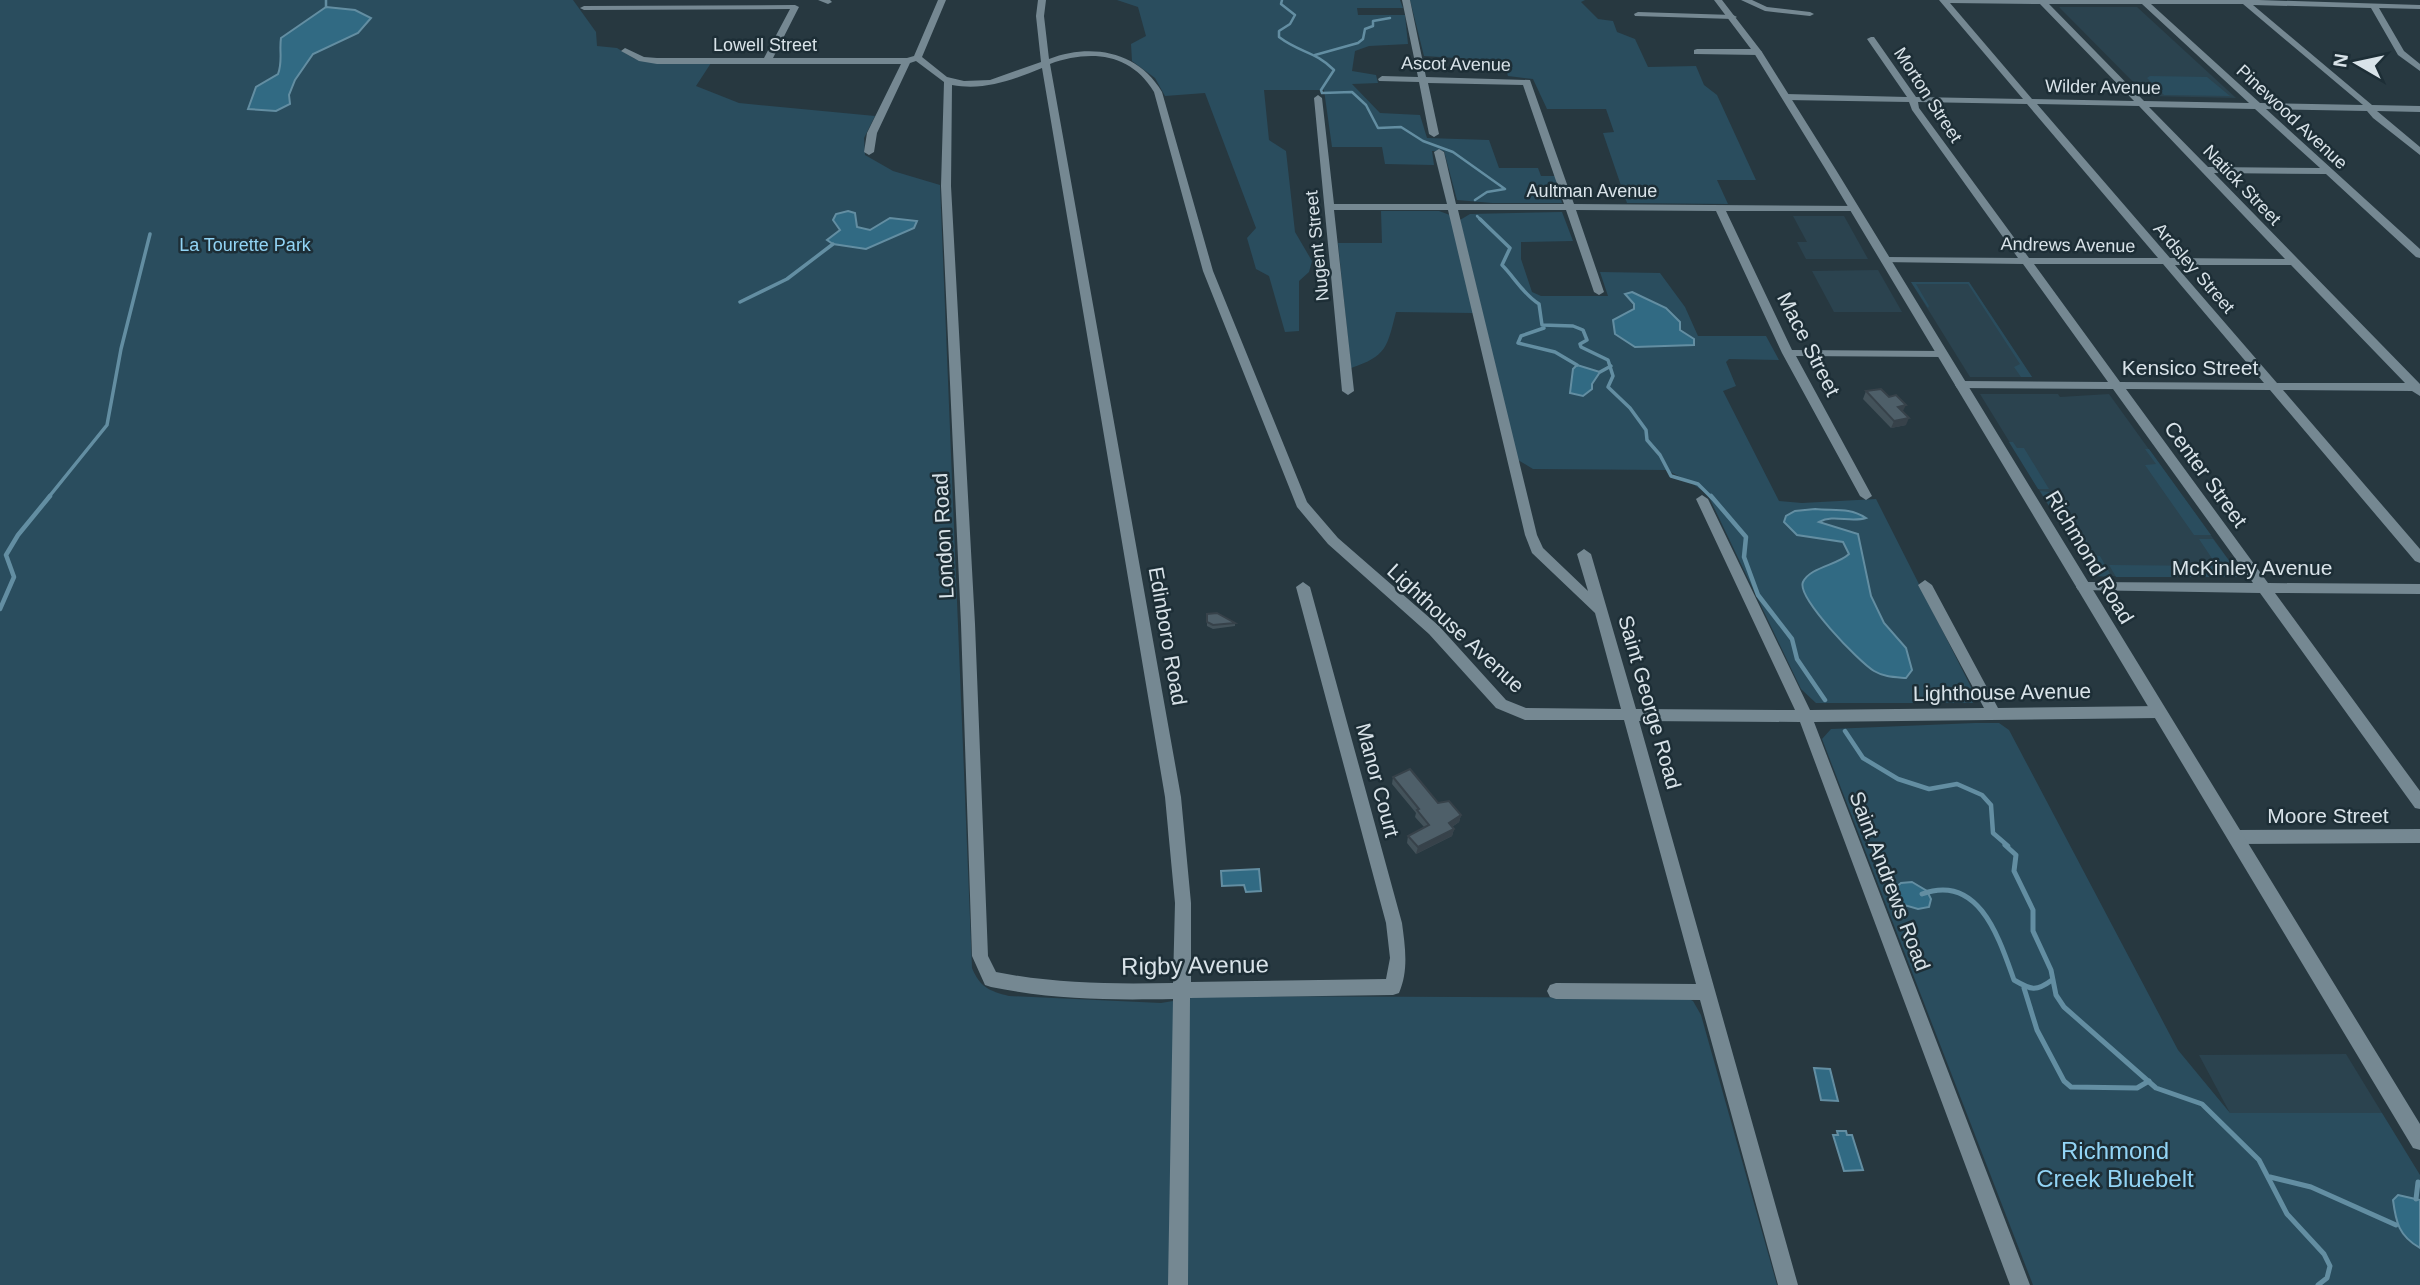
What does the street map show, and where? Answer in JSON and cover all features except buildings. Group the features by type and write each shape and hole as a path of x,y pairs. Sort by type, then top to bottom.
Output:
{"street":[{"path":"942,0 918,58 948,81 976,84 999,81 1045,62"},
{"name":"Edinboro Road","path":"1042,0 1040,16 1045,62 1153,694 1175,797 1183,903 1178,1285"},
{"path":"1406,0 1434,134"},
{"name":"Richmond Road","path":"1718,0 1733,16 1786,97 2420,1140"},
{"path":"1745,0 1765,9 1810,14"},
{"path":"1943,0 2245,2 2420,8"},
{"name":"Ardsley Street","path":"1943,0 2420,558"},
{"name":"Natick Street","path":"2041,0 2418,389"},
{"name":"Pinewood Avenue","path":"2143,1 2420,255"},
{"path":"2245,2 2420,152"},
{"path":"2373,5 2401,53 2420,68"},
{"path":"584,8 795,7 767,61"},
{"path":"1638,14 1733,16"},
{"name":"Morton Street","path":"1871,39 1910,92 1915,108 1959,169"},
{"name":"Lowell Street","path":"625,51 642,59 657,61 907,61 918,58"},
{"path":"1697,52 1758,52"},
{"name":"Lighthouse Avenue","path":"1045,62 1067,54 1105,53 1140,70 1158,92 1208,271 1291,484 1315,522 1378,583 1434,630 1502,704 1525,713 1805,716 2159,712"},
{"path":"869,152 872,133 907,61"},
{"name":"Ascot Avenue","path":"1382,79 1520,80 1528,84 1573,208"},
{"name":"London Road","path":"948,81 946,186 968,624 980,956 991,979 999,982"},
{"name":"Wilder Avenue","path":"1786,97 2420,108"},
{"name":"Nugent Street","path":"1318,98 1348,391"},
{"name":"Saint George Road","path":"1439,152 1531,535 1537,550 1601,611 1788,1285"},
{"name":"Center Street","path":"1959,169 2420,803"},
{"path":"2205,170 2327,171"},
{"name":"Aultman Avenue","path":"1331,206 1854,208"},
{"path":"1573,208 1599,292"},
{"name":"Mace Street","path":"1720,209 1788,353 1866,496"},
{"name":"Andrews Avenue","path":"1885,260 2294,262"},
{"path":"1788,353 1941,354"},
{"name":"Kensico Street","path":"1961,385 2418,389"},
{"name":"Saint Andrews Road","path":"1702,499 1805,716 2020,1285"},
{"path":"1584,554 1601,611"},
{"path":"1925,585 1993,712"},
{"name":"Manor Court","path":"1303,587 1394,923 1398,958 1393,986"},
{"name":"McKinley Avenue","path":"2083,587 2420,589"},
{"name":"Moore Street","path":"2235,837 2420,836"},
{"name":"Rigby Avenue","path":"999,982 1087,992 1182,988 1393,986"},
{"path":"1556,991 1708,992"}],"shaded area":[{"path":"326,7 355,10 371,18 358,33 313,54 295,80 289,95 290,104 276,111 248,109 256,87 278,74 281,38"},
{"path":"2059,7 2137,7 2236,98 2147,96"},
{"path":"848,211 855,213 857,227 870,230 890,218 917,221 914,228 866,249 833,244 827,240 840,230 833,220 836,214"},
{"path":"1793,216 1844,216 1868,259 1806,259 1797,242 1807,242"},
{"path":"1878,270 1902,312 1834,312 1812,271"},
{"path":"1911,282 1969,282 2032,377 1970,377"},
{"path":"1632,292 1666,308 1680,322 1680,330 1694,339 1694,345 1635,347 1615,334 1613,320 1634,309 1634,304 1625,294"},
{"path":"1577,365 1600,372 1592,384 1592,389 1583,396 1570,393 1573,369"},
{"path":"1980,394 2058,394 2060,397 2109,394 2241,577 2092,576"},
{"path":"1795,511 1847,511 1866,518 1819,522 1858,534 1871,596 1884,623 1906,648 1912,670 1906,678 1874,671 1831,629 1803,590 1803,582 1812,573 1849,554 1843,542 1797,535 1784,522 1786,516"},
{"path":"1259,869 1261,891 1246,892 1244,885 1222,886 1221,871"},
{"path":"1912,882 1927,891 1931,899 1929,907 1918,909 1897,903 1891,891 1901,883"},
{"path":"2346,1054 2382,1113 2230,1113 2199,1055"},
{"path":"1814,1068 1830,1069 1838,1101 1821,1100"},
{"path":"1837,1131 1846,1131 1847,1135 1852,1135 1863,1170 1844,1171 1833,1135 1838,1135"},
{"path":"2398,1195 2420,1200 2420,1248 2407,1239 2400,1228 2393,1200"}],"green space":[{"name":"La Tourette Park","path":"0,0 573,0 596,32 597,46 617,48 635,59 711,63 696,86 739,103 875,116 864,138 865,155 893,171 940,185 972,968 978,980 991,990 1009,996 1161,1003 1203,996 1687,998 1693,1001 1701,1015 1777,1285 0,1285"},
{"path":"1117,0 1400,0 1403,8 1357,8 1358,15 1405,15 1408,44 1369,46 1355,51 1352,71 1376,75 1378,83 1352,84 1380,113 1420,115 1427,138 1489,140 1499,168 1538,168 1541,176 1555,176 1562,203 1457,200 1444,151 1432,151 1434,165 1385,164 1382,147 1332,147 1324,90 1264,90 1269,140 1286,151 1295,232 1312,261 1309,272 1299,281 1299,331 1285,332 1269,276 1256,269 1247,238 1256,228 1205,93 1165,96 1155,78 1132,61 1131,44 1146,36 1138,7"},
{"path":"1410,0 1585,0 1581,2 1598,19 1613,21 1617,32 1635,39 1648,67 1696,66 1704,85 1717,95 1756,180 1717,180 1728,204 1627,203 1603,133 1614,132 1606,109 1547,109 1533,79 1508,76 1503,61 1424,56"},
{"path":"2207,77 2230,96 2164,95 2147,78"},
{"path":"1381,211 1439,211 1450,215 1473,313 1396,312 1384,349 1372,359 1351,368 1338,243 1382,243"},
{"path":"1562,212 1573,241 1521,242 1521,259 1532,292 1541,296 1608,296 1600,272 1660,273 1685,307 1698,336 1766,336 1779,360 1729,359 1726,362 1736,386 1723,391 1779,501 1802,503 1876,499 1974,693 1968,693 1973,703 1816,703 1801,689 1708,495 1689,481 1666,470 1533,469 1518,460 1460,220 1470,214"},
{"path":"1911,282 1969,282 2032,377 2021,377 2014,367 2020,364 1968,284 1916,284 1928,308"},
{"path":"2009,442 2013,442 2017,448 2024,448 2049,489 2038,489"},
{"path":"2145,449 2149,449 2211,535 2194,535 2145,465 2156,464"},
{"path":"2040,491 2058,493 2092,550 2076,550"},
{"path":"2199,539 2213,539 2241,577 2116,577 2109,565 2217,566"},
{"path":"2078,553 2100,556 2112,577 2092,576"},
{"name":"Richmond Creek Bluebelt","path":"1999,723 2009,730 2178,1050 2230,1113 2382,1113 2420,1175 2420,1285 2033,1285 1822,739 1831,729"}],"waterway":[{"path":"326,0 326,7"},
{"path":"1282,0 1281,4 1295,15 1290,24 1279,31 1279,37 1320,59 1334,70 1321,90 1322,93 1352,92 1366,105 1378,128 1401,127 1423,141 1453,152 1505,189 1487,192 1475,200"},
{"path":"1315,55 1358,43 1363,39 1365,29 1373,26 1373,21 1390,18"},
{"path":"1477,216 1480,219"},
{"path":"1480,219 1510,248 1502,265 1539,304 1542,325 1573,326 1583,330 1587,340 1580,344 1581,347 1608,360 1610,367"},
{"path":"48,498 107,425 121,349 150,234"},
{"path":"740,302 787,279 833,244"},
{"path":"1544,328 1521,336 1518,343 1555,352 1577,365"},
{"path":"1600,372 1610,367"},
{"path":"1610,367 1613,376 1608,387 1630,408 1646,430 1647,440 1660,455 1671,476 1698,484 1712,498"},
{"path":"0,609 14,577 6,555 18,535 50,496"},
{"path":"1711,496 1746,537 1744,557 1758,595 1792,639 1797,659 1825,700"},
{"path":"1845,731 1863,758 1898,779 1929,789 1957,784 1982,795 1991,805 1993,833 2008,846"},
{"path":"2005,845 2016,855 2014,871 2033,910 2033,931 2051,970 2056,995 2064,1007 2148,1081"},
{"path":"1922,894 1942,890 1958,893 1972,901 1984,913 1993,929 2014,980 2033,988 2052,980"},
{"path":"2024,988 2037,1030 2064,1081 2071,1087 2137,1088 2148,1081"},
{"path":"2148,1081 2156,1088 2202,1104 2259,1160 2287,1214 2324,1254 2330,1266 2327,1278 2318,1285"},
{"path":"2270,1177 2311,1187 2396,1225"},
{"path":"2416,1199 2418,1182"}]}
